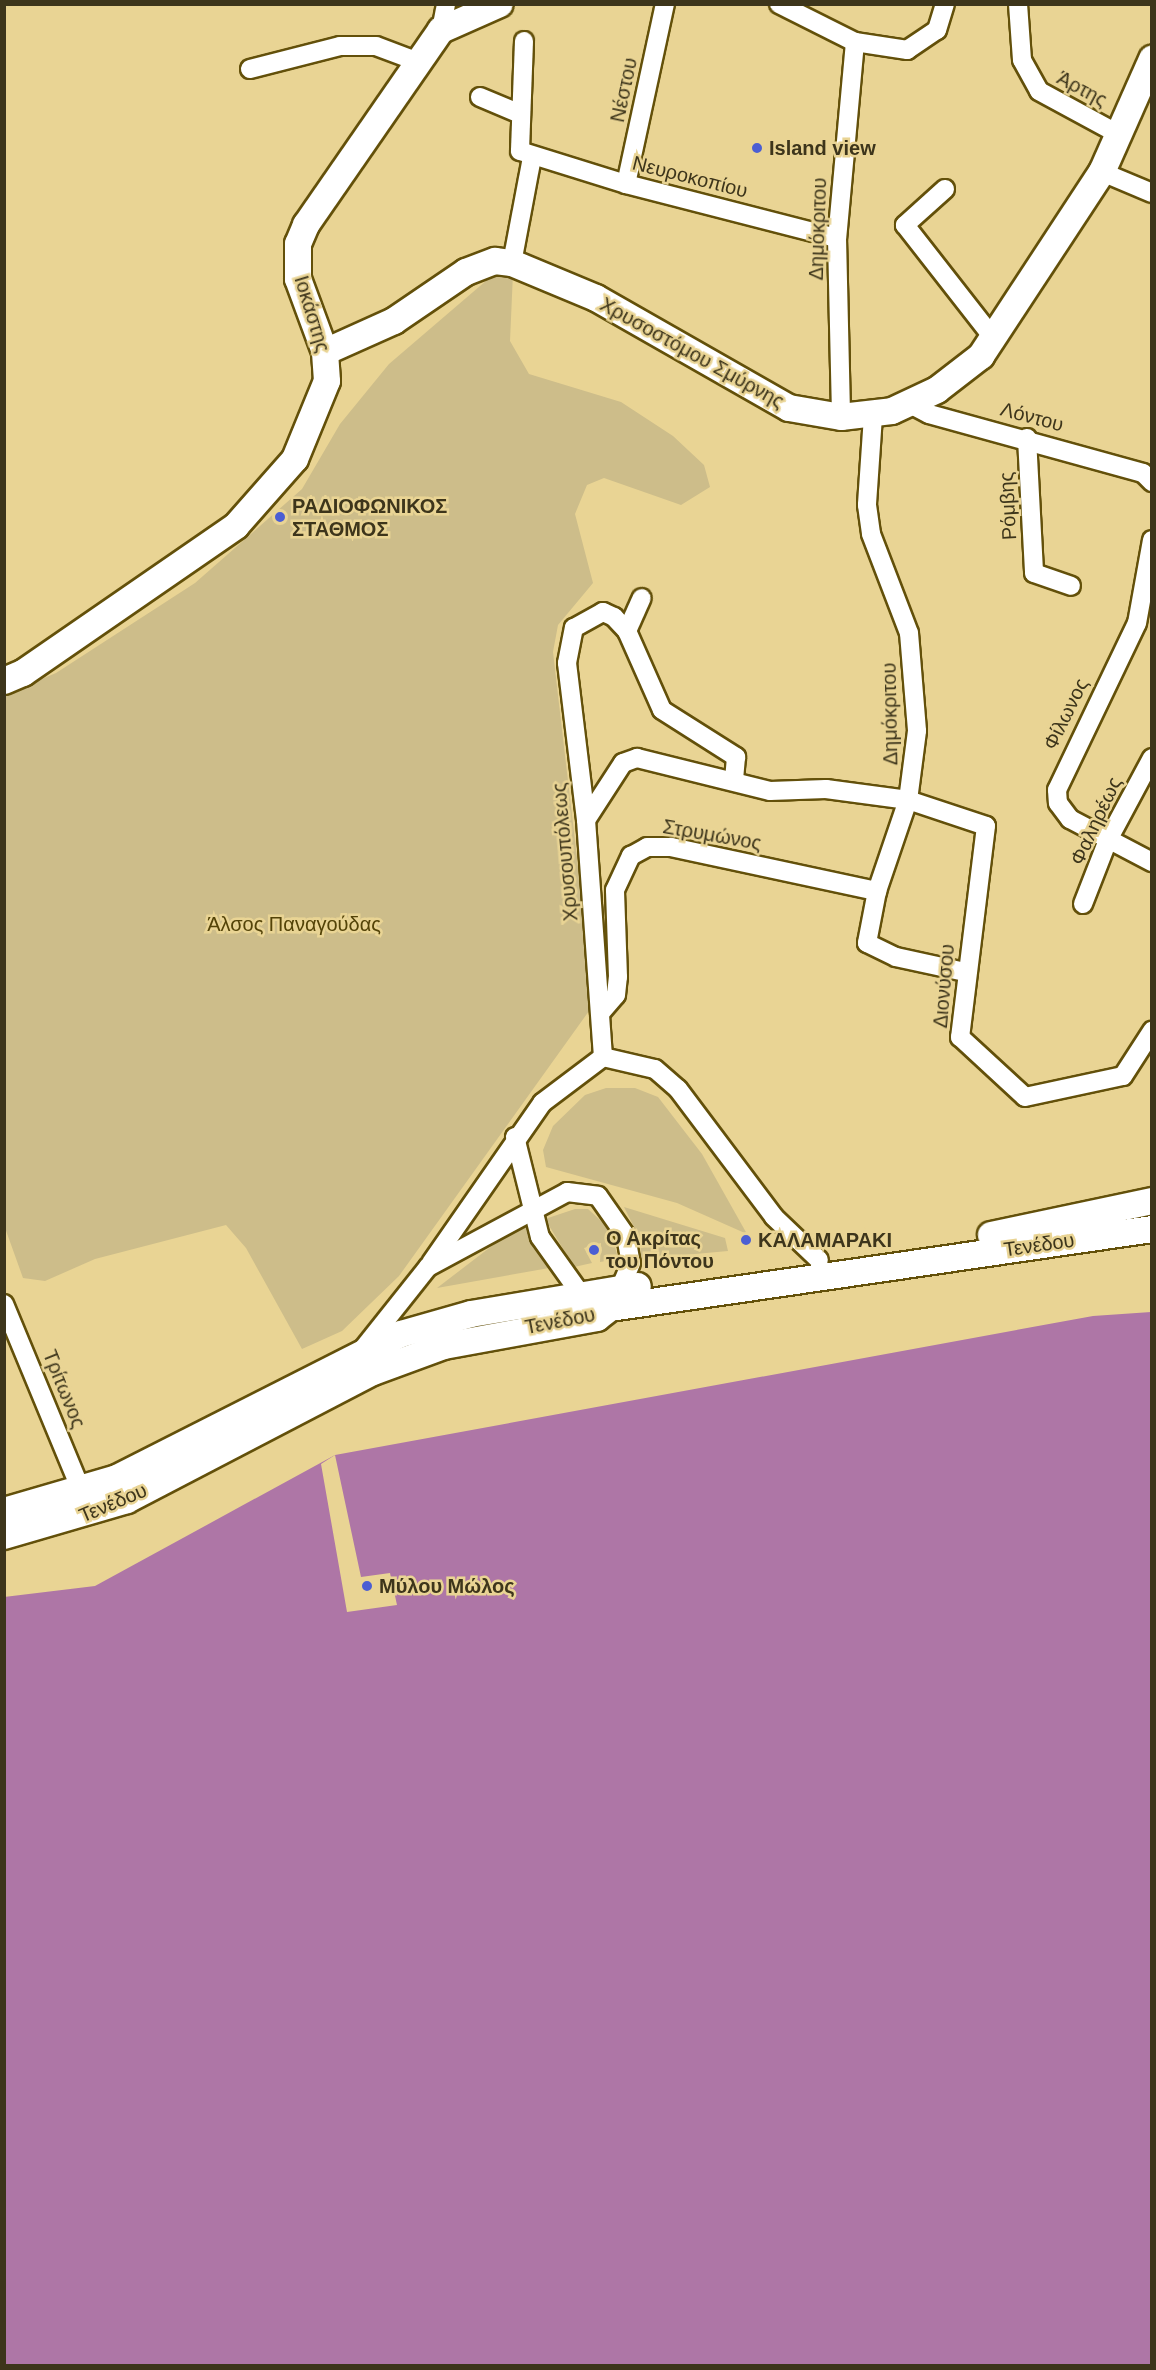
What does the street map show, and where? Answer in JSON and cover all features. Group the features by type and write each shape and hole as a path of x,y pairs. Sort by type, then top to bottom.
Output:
{"main road":[{"name":"Ιοκάστης","path":"14,677 259,505 295,459 322,402 325,352 298,279 298,244 314,209 416,61 441,30 500,4"},
{"name":"Χρυσοστόμου Σμύρνης","path":"512,262 596,298 789,408 841,417 873,416 910,404 966,371 994,339 1102,172 1122,136 1152,59"},
{"path":"325,352 385,326 466,272 495,261 512,262"},
{"name":"Τενέδου","path":"4,1536 127,1500 412,1357 610,1305 819,1260 1018,1231 1152,1201"},
{"name":"Τενέδου","path":"4,1511 82,1492 362,1350 443,1321 581,1295 610,1305 1152,1228"}],"street":[{"path":"441,30 446,4"},
{"name":"Νέστου","path":"626,184 665,4"},
{"path":"779,4 855,42 907,50 917,46 937,30 945,4"},
{"name":"Άρτης","path":"1018,4 1022,60 1039,92 1122,136"},
{"path":"512,262 532,157 520,151 518,113 524,41"},
{"name":"Δημόκριτου","path":"841,417 837,238 855,42"},
{"path":"250,69 340,46 376,46 416,61"},
{"path":"480,97 518,113"},
{"name":"Νευροκοπίου","path":"532,157 626,184 837,238"},
{"path":"1102,172 1152,193"},
{"path":"945,189 905,225 994,339"},
{"name":"Λόντου","path":"910,404 929,414 1027,438 1147,477"},
{"name":"Δημόκριτου","path":"873,416 868,515 906,623 915,687 917,731 908,800 877,891 867,933 872,949 965,972"},
{"name":"Ρόμβης","path":"1027,438 1034,573 1071,586"},
{"name":"Φίλωνος","path":"1152,540 1137,623 1058,790 1058,803 1070,819 1152,862"},
{"path":"627,631 642,598"},
{"name":"Χρυσουπόλεως","path":"603,1057 602,1011 586,820 567,643 574,628 603,612 627,631 662,710 736,757 734,778"},
{"path":"586,820 623,763 637,758 734,778 770,790 826,789 908,800"},
{"name":"Φαληρέως","path":"1083,904 1108,840 1152,758"},
{"name":"Διονύσου","path":"908,800 986,826 965,972 960,1037 1025,1097 1124,1076 1143,1050 1152,1030"},
{"name":"Στρυμώνος","path":"602,1011 616,995 618,977 615,890 621,868 647,847 671,847 877,891"},
{"path":"362,1350 428,1266 515,1137 542,1103 603,1057 655,1068 678,1089 774,1217 819,1260"},
{"path":"428,1266 532,1211 567,1192 598,1197 619,1221 630,1250 610,1305 581,1295 540,1237 532,1211 515,1137"},
{"name":"Τρίτωνος","path":"4,1304 82,1492"}],"green space":[{"name":"Άλσος Παναγούδας","path":"513,273 510,341 529,374 621,402 673,436 704,465 710,487 681,505 604,478 587,485 575,514 593,583 558,625 553,652 594,1004 399,1276 342,1331 302,1349 246,1248 226,1225 95,1259 45,1281 23,1278 4,1225 4,695 56,673 195,583 302,489 340,424 389,364 494,274"},
{"path":"606,1088 635,1088 658,1097 702,1154 747,1234 677,1203 546,1167 543,1150 553,1126 585,1095"},
{"path":"624,1207 725,1238 728,1251 640,1259 641,1241"},
{"path":"575,1209 588,1209 611,1230 618,1259 600,1262 601,1243 584,1248 592,1263 574,1267 545,1219"},
{"path":"527,1219 534,1246 549,1268 437,1288"}],"shaded area":[{"path":"1151,1312 1151,2365 5,2365 4,1597 95,1586 335,1455 1093,1316"}],"pier":[{"path":"335,1455 361,1577 390,1573 397,1605 347,1612 321,1464"}],"place":[{"name":"Island view","path":"757,148"},
{"name":"ΡΑΔΙΟΦΩΝΙΚΟΣ ΣΤΑΘΜΟΣ","path":"280,517"},
{"name":"ΚΑΛΑΜΑΡΑΚΙ","path":"746,1240"},
{"name":"Ο Ακρίτας του Πόντου","path":"594,1250"},
{"name":"Μύλου Μώλος","path":"367,1586"}]}
